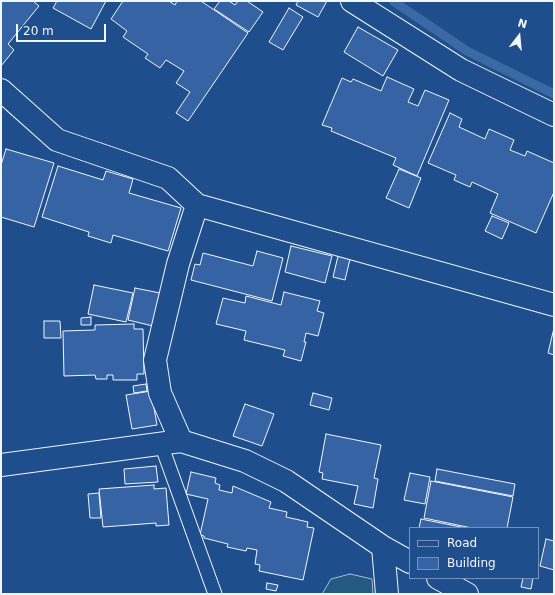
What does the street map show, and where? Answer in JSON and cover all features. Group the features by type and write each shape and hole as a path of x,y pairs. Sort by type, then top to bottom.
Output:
{"street":[{"path":"352,1 461,70 554,115"},
{"path":"1,90 57,140 168,178 196,205 554,305"},
{"path":"171,442 160,393 155,360 178,264 196,205"},
{"path":"1,465 171,442 245,461 286,481 383,547 409,561"},
{"path":"383,547 387,594"},
{"path":"440,579 467,594"}],"lane":[{"path":"171,442 215,594"}],"shaded area":[{"path":"350,574 372,579 373,594 322,594 331,579"}],"building":[{"path":"1,1 33,1 39,6 8,44 14,50 1,66"},
{"path":"57,1 106,1 91,29 53,8"},
{"path":"123,1 169,1 175,5 177,1 201,1 248,33 188,121 176,113 190,92 176,83 184,71 166,60 160,68 145,58 148,54 123,37 127,31 111,19"},
{"path":"220,1 229,1 235,5 238,1 247,1 263,12 249,32 214,9"},
{"path":"298,1 327,1 318,17 296,5"},
{"path":"289,8 303,17 283,50 269,42"},
{"path":"358,27 398,50 383,76 344,52"},
{"path":"387,77 414,89 408,102 418,106 425,90 449,100 417,176 393,165 396,158 331,131 332,128 322,125 342,78 351,82 353,79 381,91"},
{"path":"450,113 462,119 459,127 485,139 489,129 514,140 510,150 525,156 527,151 554,163 554,192 536,233 490,213 498,194 472,182 470,187 454,180 456,175 428,163"},
{"path":"6,149 54,163 34,227 1,217 1,165"},
{"path":"58,166 103,180 106,171 133,179 129,193 181,208 168,251 113,235 111,243 88,236 89,232 42,217"},
{"path":"399,169 421,178 409,208 386,198"},
{"path":"492,216 509,223 502,239 485,231"},
{"path":"291,246 332,256 325,283 285,272"},
{"path":"257,251 283,258 272,301 191,280 195,264 200,265 203,253 253,266"},
{"path":"338,256 350,259 345,280 333,277"},
{"path":"94,285 133,293 126,322 88,314"},
{"path":"135,288 160,293 153,326 128,320"},
{"path":"284,292 320,301 317,311 324,313 318,336 306,333 304,342 306,342 301,361 283,356 285,350 244,340 246,331 216,324 223,298 245,303 246,296 281,305"},
{"path":"91,317 91,325 81,325 81,318"},
{"path":"44,321 60,321 61,338 44,338"},
{"path":"134,324 134,329 143,329 144,374 137,374 137,380 113,380 113,375 107,375 107,379 96,379 95,375 64,376 63,331 95,330 95,325"},
{"path":"554,328 554,355 548,353"},
{"path":"146,384 147,391 134,393 133,386"},
{"path":"151,391 157,425 132,429 126,395"},
{"path":"313,393 332,398 329,410 310,405"},
{"path":"245,404 274,414 262,446 233,436"},
{"path":"326,434 381,445 374,478 378,479 373,508 354,504 358,486 322,479 323,473 319,472"},
{"path":"156,466 158,482 125,484 124,469"},
{"path":"437,469 515,484 513,496 435,481"},
{"path":"191,472 216,478 215,483 220,485 219,490 232,493 233,486 271,502 269,508 287,512 286,517 308,522 307,527 314,528 303,580 259,571 260,565 255,564 257,550 247,548 246,551 227,547 228,544 204,538 204,536 200,535 208,499 186,494"},
{"path":"410,473 430,477 425,504 404,500"},
{"path":"431,481 513,497 507,527 467,527 424,518"},
{"path":"154,485 154,489 166,488 169,525 156,526 156,523 103,527 99,489"},
{"path":"99,493 101,518 90,518 88,494"},
{"path":"421,519 461,527 419,527"},
{"path":"546,539 554,541 554,570 540,566"},
{"path":"523,579 533,579 531,589 521,587"},
{"path":"267,583 278,585 276,591 266,589"}],"waterway":[{"path":"393,1 467,51 554,94"}]}
